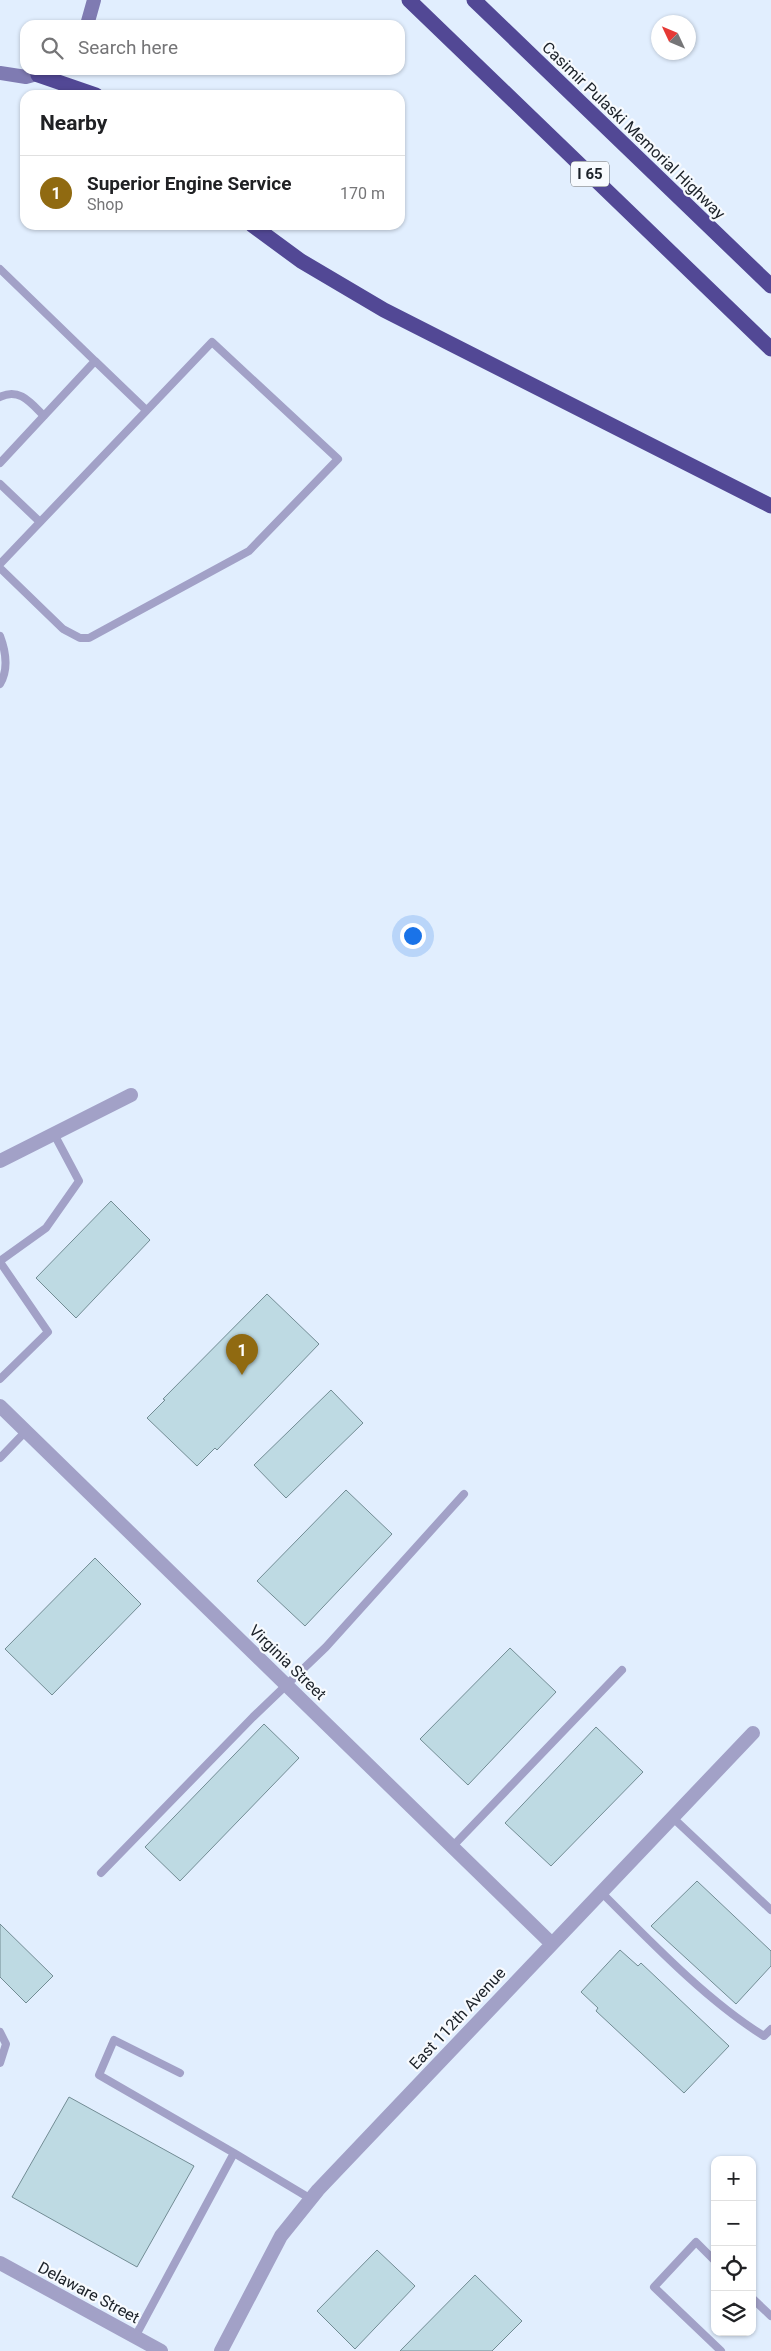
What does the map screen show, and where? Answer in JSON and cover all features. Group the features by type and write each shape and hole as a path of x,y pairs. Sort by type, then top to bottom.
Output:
{"highway":[{"name":"I 65","path":"409,0 771,349"},
{"name":"Casimir Pulaski Memorial Highway","path":"474,0 771,286"},
{"path":"41,75 82,90"},
{"path":"259,230 301,261 384,310 771,506"}],"main road":[{"path":"88,20 94,0"},
{"path":"0,73 20,74"},
{"path":"0,86 35,75"}],"street":[{"path":"0,1161 131,1095"},
{"name":"Virginia Street","path":"0,1406 552,1944"},
{"name":"East 112th Avenue","path":"221,2351 281,2236 311,2199 753,1733"},
{"name":"Delaware Street","path":"0,2263 161,2351"}],"lane":[{"path":"0,269 146,410"},
{"path":"0,564 212,342 338,459 249,551 89,638 80,638 63,629 0,568"},
{"path":"0,463 96,361"},
{"path":"0,397 12,393 18,394 44,416"},
{"path":"0,484 40,522"},
{"path":"0,636 6,650 6,666 0,684"},
{"path":"0,1378 48,1332 0,1262 46,1228 79,1181 54,1134"},
{"path":"0,1458 26,1431"},
{"path":"101,1873 286,1685 326,1647 464,1494"},
{"path":"452,1847 622,1670"},
{"path":"672,1817 771,1910"},
{"path":"601,1892 662,1952 742,2022 764,2036 771,2029"},
{"path":"0,2032 6,2044 0,2063"},
{"path":"180,2073 114,2040 99,2074 311,2199"},
{"path":"135,2337 234,2153"},
{"path":"711,2257 696,2242 654,2287 720,2351"},
{"path":"756,2302 771,2316"}],"building":[{"path":"111,1201 150,1240 76,1318 36,1278"},
{"path":"267,1294 319,1344 217,1450 215,1448 197,1466 147,1418 165,1400 163,1399"},
{"path":"331,1390 363,1423 286,1498 254,1465"},
{"path":"346,1490 392,1534 305,1626 257,1581"},
{"path":"95,1558 141,1604 52,1695 5,1649"},
{"path":"510,1648 556,1692 468,1785 420,1739"},
{"path":"264,1724 299,1758 180,1881 145,1847"},
{"path":"596,1727 643,1772 551,1866 505,1823"},
{"path":"697,1881 771,1951 771,1966 736,2004 651,1926"},
{"path":"0,1924 53,1976 26,2003 0,1977"},
{"path":"620,1950 638,1966 641,1963 729,2046 684,2093 596,2011 598,2008 581,1992"},
{"path":"69,2097 194,2166 137,2267 12,2197"},
{"path":"377,2250 415,2286 355,2349 317,2311"},
{"path":"475,2275 522,2321 492,2351 400,2351"}],"place":[{"name":"Superior Engine Service","path":"242,1375"}]}
